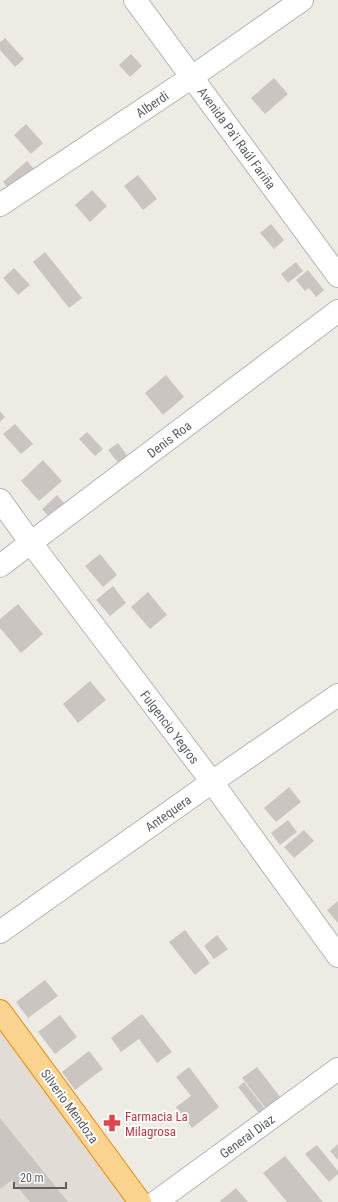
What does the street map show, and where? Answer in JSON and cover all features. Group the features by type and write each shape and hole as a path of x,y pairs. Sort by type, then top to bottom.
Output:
{"highway":[{"name":"Silverio Mendoza","path":"0,1011 140,1202"}],"street":[{"name":"Avenida Pa'i Raúl Fariña","path":"135,0 338,276"},
{"name":"Alberdi","path":"0,205 192,77 302,0"},
{"name":"Denis Roa","path":"0,566 338,311"},
{"name":"Fulgencio Yegros","path":"0,500 212,782 338,956"},
{"name":"Antequera","path":"0,932 338,695"},
{"name":"General Diaz","path":"156,1202 338,1069"}],"shaded area":[{"path":"0,1020 135,1202 0,1202"}],"building":[{"path":"5,38 24,59 15,67 0,50 0,42"},
{"path":"131,54 142,66 130,77 119,65"},
{"path":"274,78 288,94 265,114 251,98"},
{"path":"26,124 43,143 31,154 14,135"},
{"path":"27,161 38,174 14,195 3,182"},
{"path":"138,175 157,199 143,210 124,186"},
{"path":"92,190 107,206 90,222 75,205"},
{"path":"271,224 284,240 274,249 260,233"},
{"path":"45,252 82,298 69,308 33,262"},
{"path":"296,262 303,271 288,283 281,274"},
{"path":"14,268 30,285 18,295 3,278"},
{"path":"308,270 324,290 316,297 309,288 305,291 296,280"},
{"path":"166,375 184,397 163,415 145,393"},
{"path":"0,411 5,417 0,422"},
{"path":"15,424 33,444 21,454 3,434"},
{"path":"87,432 103,449 95,456 79,439"},
{"path":"118,443 129,458 120,465 108,450"},
{"path":"43,460 62,481 39,501 21,481"},
{"path":"57,495 65,504 50,518 42,509"},
{"path":"100,554 117,575 103,587 85,566"},
{"path":"113,586 126,603 110,616 96,600"},
{"path":"148,592 167,615 150,629 131,607"},
{"path":"18,604 43,634 21,653 0,628 0,619"},
{"path":"90,681 106,700 78,723 63,704"},
{"path":"289,787 301,802 276,822 264,808"},
{"path":"288,820 297,832 280,845 271,833"},
{"path":"304,830 314,841 294,858 284,847"},
{"path":"338,901 338,923 327,910"},
{"path":"185,930 210,963 195,975 169,942"},
{"path":"217,935 228,949 214,959 204,946"},
{"path":"45,980 58,996 28,1018 16,1002"},
{"path":"142,1014 172,1052 157,1063 139,1039 121,1052 111,1038"},
{"path":"60,1015 77,1037 55,1054 38,1032"},
{"path":"89,1051 103,1069 75,1090 62,1072"},
{"path":"189,1067 219,1107 192,1128 176,1107 191,1096 176,1077"},
{"path":"257,1067 281,1098 267,1110 242,1078"},
{"path":"244,1082 266,1110 260,1115 238,1087"},
{"path":"0,1118 68,1202 30,1202 12,1180 0,1189"},
{"path":"338,1144 338,1160 330,1151"},
{"path":"317,1145 338,1171 338,1174 329,1182 305,1154"},
{"path":"285,1156 323,1202 287,1202 263,1173"},
{"path":"236,1188 248,1202 220,1201"}],"place":[{"name":"Farmacia La Milagrosa","path":"112,1123"}]}
